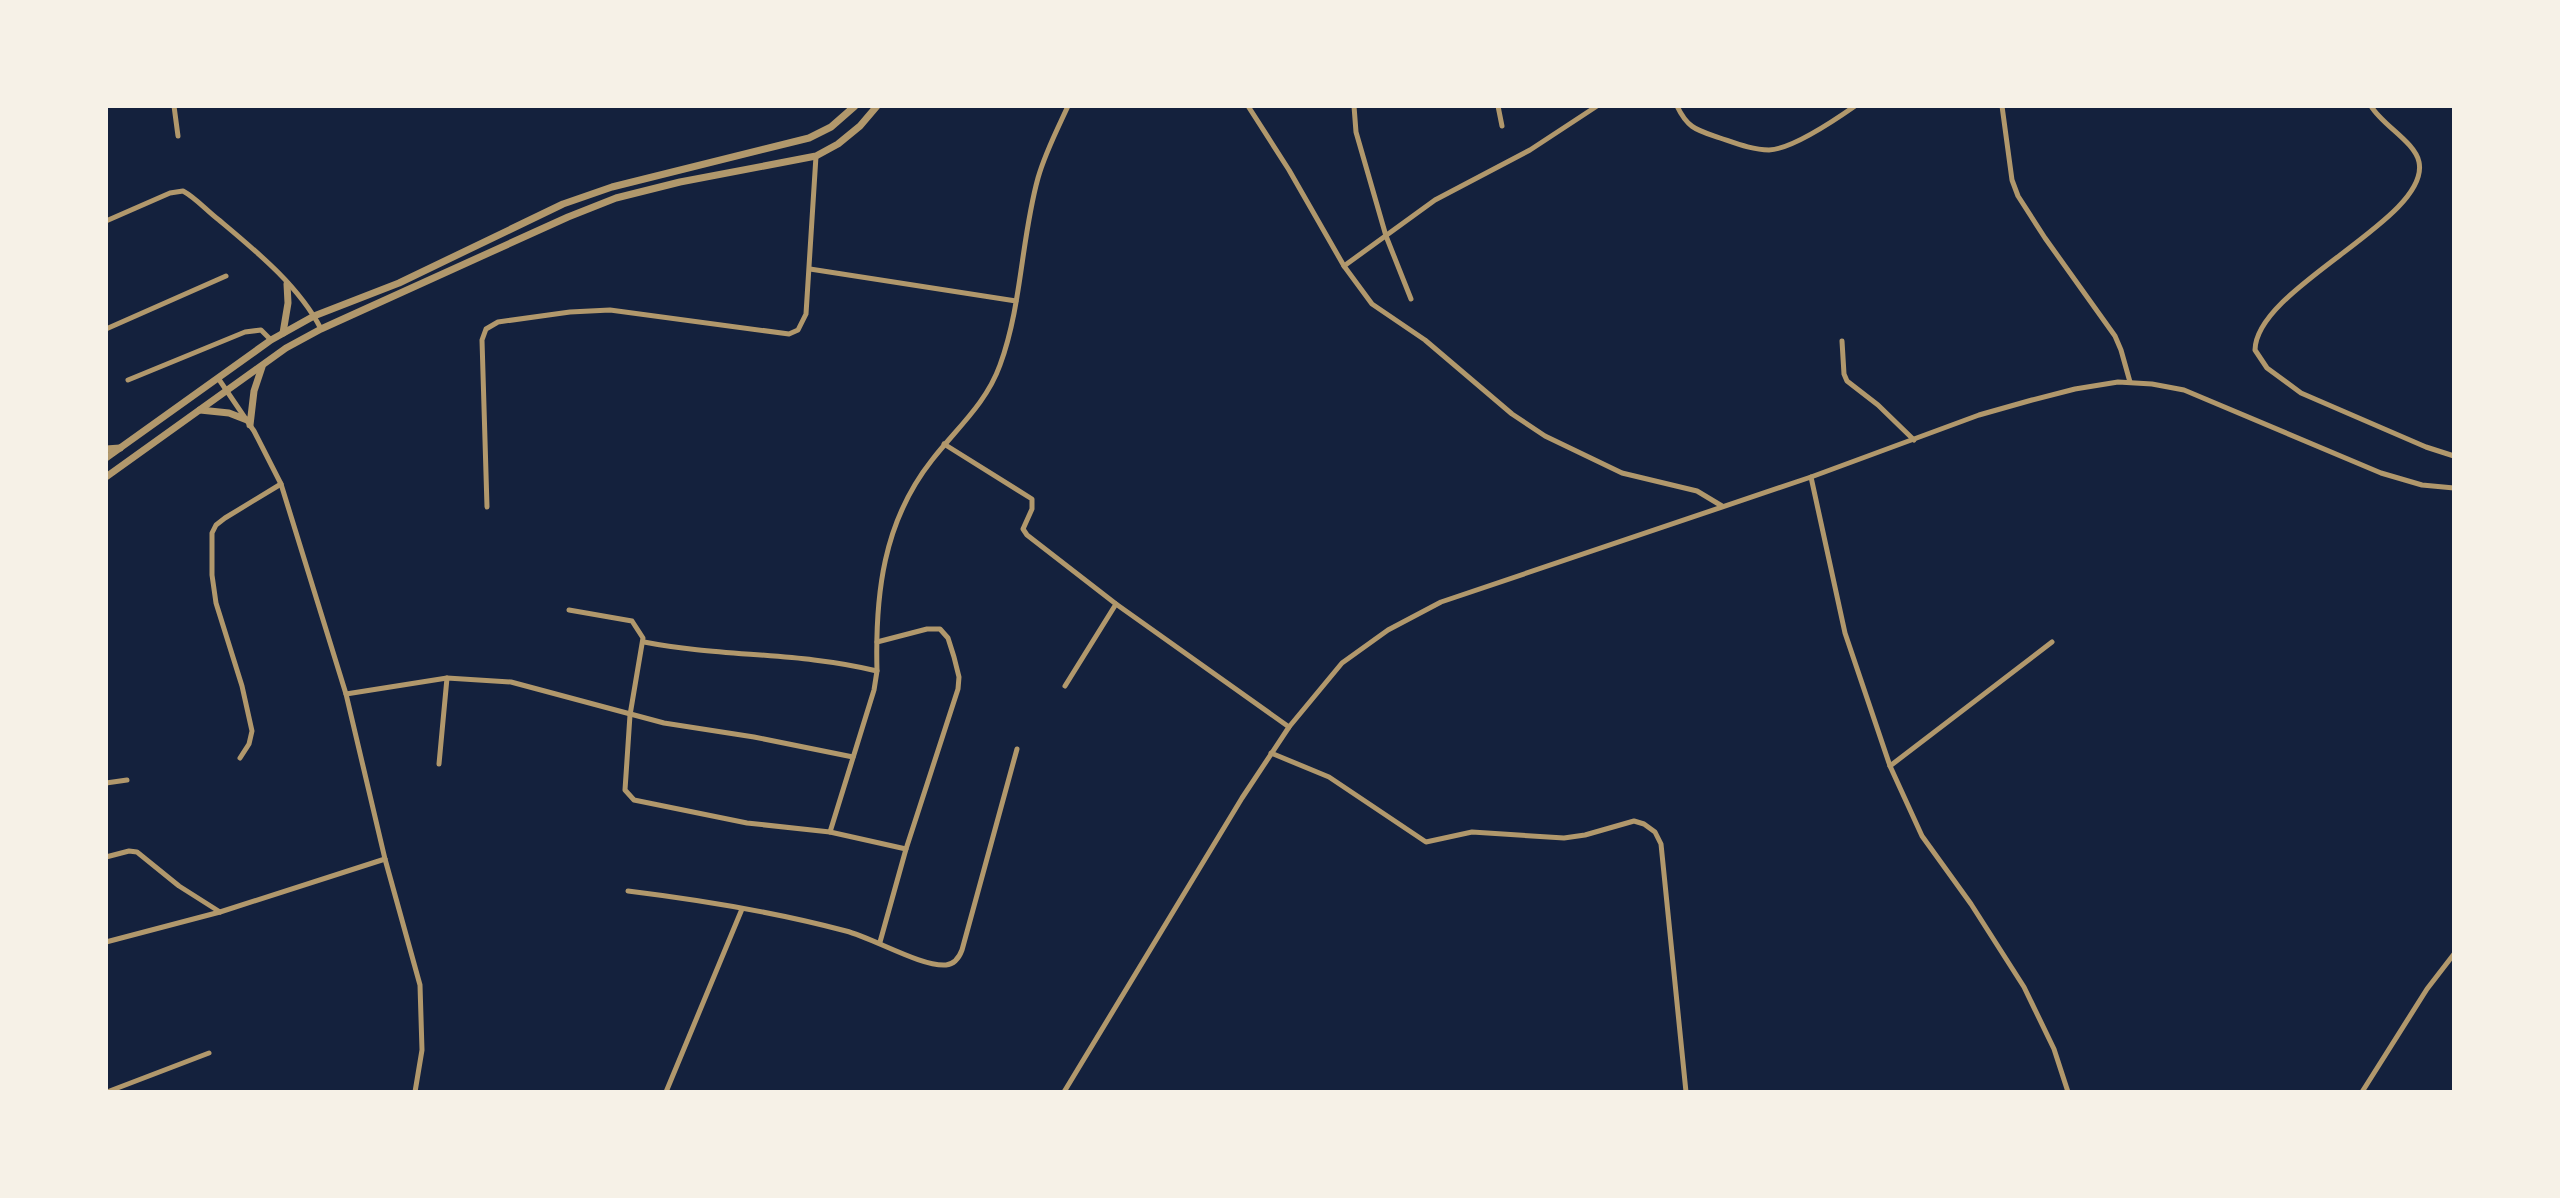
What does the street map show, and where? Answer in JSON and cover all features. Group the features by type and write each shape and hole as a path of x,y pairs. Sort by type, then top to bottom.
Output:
{"street":[{"path":"174,106 178,136"},
{"path":"106,458 271,340 314,316 399,283 563,204 612,186 809,138 831,127 855,106"},
{"path":"106,477 286,348 321,329 568,217 616,198 680,182 816,156 838,144 860,126 877,106"},
{"path":"830,832 874,690 877,671 879,587 895,523 911,489 944,444 983,401 992,383 1008,338 1038,178 1068,106"},
{"path":"1248,106 1344,266 1372,304 1425,340 1512,414 1535,430 1622,473 1696,491 1722,506"},
{"path":"1354,106 1358,139 1386,236 1411,299"},
{"path":"1498,106 1502,126"},
{"path":"1344,266 1435,200 1530,150 1597,106"},
{"path":"1677,106 1685,120 1696,130 1741,145 1771,150 1806,136 1855,106"},
{"path":"2002,106 2012,180 2019,196 2045,238 2115,336 2130,382"},
{"path":"2371,106 2379,118 2417,155 2420,167 2414,187 2404,201 2386,218 2299,288 2276,311 2258,334 2255,350 2267,368 2301,393 2426,447 2454,456"},
{"path":"487,507 482,340 484,333 492,324 528,316 610,310 694,319 789,334 798,330 804,322 810,269 816,156"},
{"path":"106,221 170,193 183,191 242,240 305,302 321,329"},
{"path":"810,269 1016,301"},
{"path":"106,329 226,276"},
{"path":"283,333 288,303 287,284"},
{"path":"128,380 245,332 261,330 271,340"},
{"path":"1842,341 1844,374 1847,381 1878,405 1914,440"},
{"path":"249,423 254,391 262,366"},
{"path":"218,378 249,423 281,484 346,694 385,859 420,985 421,1065 415,1092"},
{"path":"1064,1092 1289,727 1342,663 1365,645 1416,614 1459,595 1811,477 1979,415 2075,389 2130,382 2184,390 2381,473 2422,485 2454,488"},
{"path":"200,410 229,413 249,423"},
{"path":"944,444 1032,499 1032,509 1023,532 1116,604 1289,727"},
{"path":"106,449 120,448"},
{"path":"1811,477 1845,633 1890,766 1922,836 1971,904 2024,987 2050,1039 2068,1092"},
{"path":"240,758 249,744 252,731 242,686 216,603 212,575 212,533 216,525 225,518 281,484"},
{"path":"1065,686 1116,604"},
{"path":"569,610 632,621 639,629 644,642 630,715 625,790 634,800 756,825 830,832 906,849"},
{"path":"877,642 927,629 940,629 948,638 959,677 954,703 906,849 880,942"},
{"path":"644,642 795,658 877,671"},
{"path":"1890,766 2052,642"},
{"path":"346,694 447,678 511,682 630,715 853,757"},
{"path":"439,764 447,678"},
{"path":"628,891 742,909 844,930 932,963 945,965 957,959 973,916 1017,749"},
{"path":"1271,753 1329,777 1426,842 1472,832 1564,838 1586,835 1635,821 1655,832 1660,844 1686,1092"},
{"path":"106,783 127,780"},
{"path":"106,857 137,852 188,892 220,912"},
{"path":"106,942 220,912 385,859"},
{"path":"666,1092 742,909"},
{"path":"2362,1092 2427,989 2454,954"},
{"path":"107,1092 209,1053"}]}
